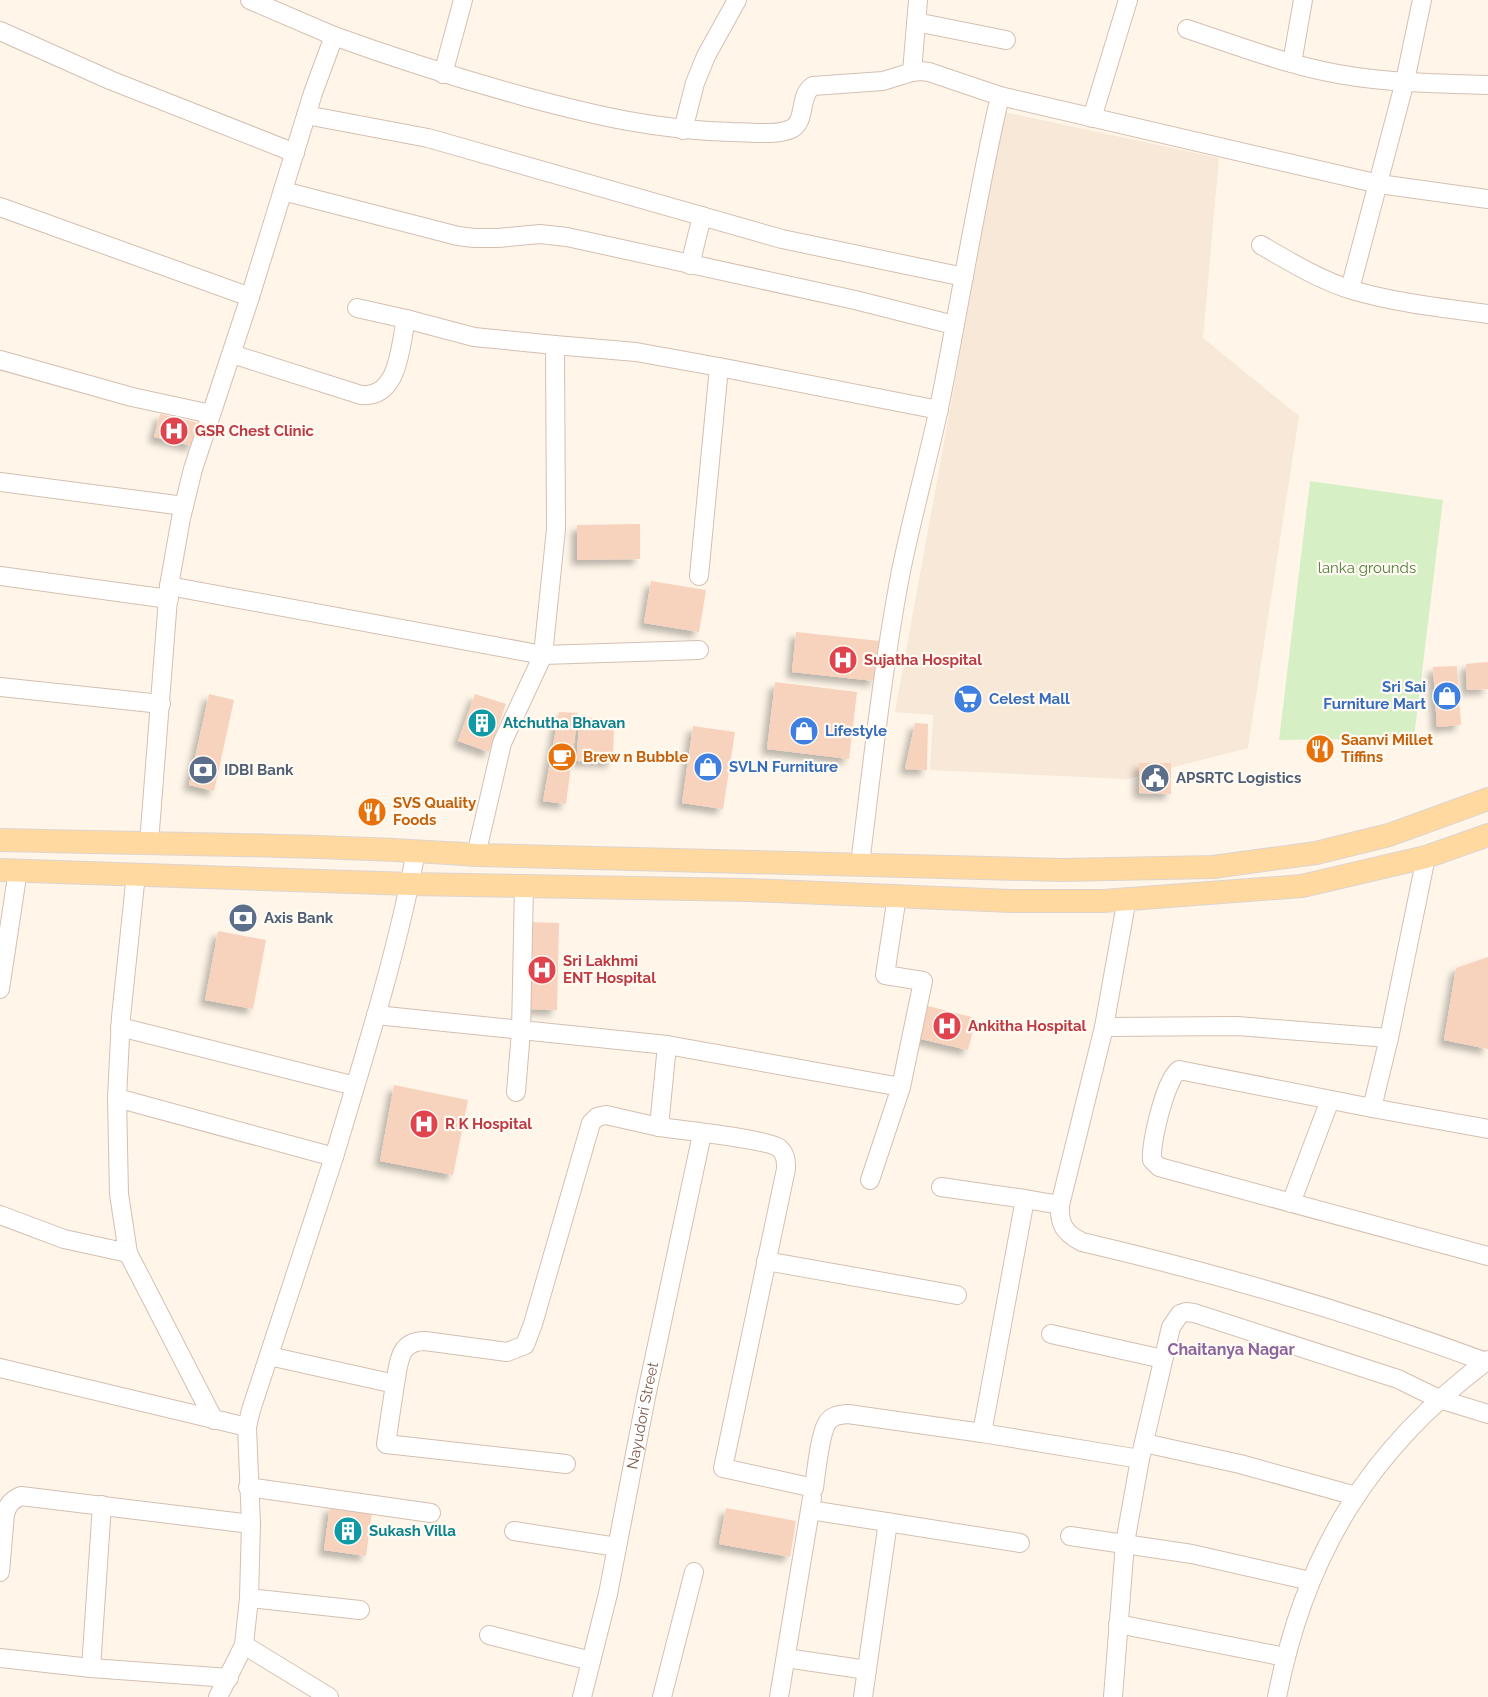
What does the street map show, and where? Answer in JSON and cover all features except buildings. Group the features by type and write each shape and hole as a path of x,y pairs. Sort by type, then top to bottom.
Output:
{"main road":[{"path":"0,840 1062,870 1213,867 1316,853 1389,835 1488,799"},
{"path":"9,870 410,884 748,890 1011,901 1103,901 1302,886 1426,857 1488,835"}],"street":[{"path":"250,0 284,7 334,36 443,74 621,121 683,130 741,132 790,129 798,122 805,95 813,86 884,81 912,72 929,72 1000,96 1092,118 1379,183 1488,199"},
{"path":"443,74 463,0"},
{"path":"683,130 706,56 737,0"},
{"path":"912,72 918,0"},
{"path":"1092,118 1128,0"},
{"path":"1292,63 1303,0"},
{"path":"1350,289 1405,81 1422,0"},
{"path":"916,22 1006,40"},
{"path":"1187,29 1324,72 1405,81 1488,85"},
{"path":"0,31 110,80 295,153"},
{"path":"149,843 169,593 184,506 193,469 232,354 306,115 334,36"},
{"path":"860,864 889,640 914,510 939,410 983,170 1000,96"},
{"path":"306,115 428,138 782,239 964,277"},
{"path":"283,191 458,236 498,238 540,234 567,237 855,300 954,325"},
{"path":"0,207 250,297"},
{"path":"690,264 702,216"},
{"path":"1261,245 1297,266 1350,289 1414,303 1488,314"},
{"path":"357,308 474,337 636,352 939,410"},
{"path":"232,354 355,393 373,396 382,392 389,384 406,319"},
{"path":"476,855 502,743 543,655 556,530 555,345"},
{"path":"0,360 132,397 211,414"},
{"path":"699,576 719,367"},
{"path":"0,482 184,506"},
{"path":"0,576 169,593 543,655 699,650"},
{"path":"0,687 161,704"},
{"path":"218,1697 244,1645 249,1598 251,1524 247,1427 334,1157 376,1015 410,884 416,851"},
{"path":"1372,1108 1389,1038 1426,857"},
{"path":"0,989 9,870"},
{"path":"136,874 120,1027 117,1098 119,1194 128,1253 214,1420"},
{"path":"516,1092 521,1030 524,886"},
{"path":"870,1180 901,1087 923,981 885,975 897,896"},
{"path":"1127,898 1104,1027 1060,1205 1059,1219 1063,1229 1071,1237 1082,1242 1192,1268 1268,1290 1365,1319 1487,1361"},
{"path":"376,1015 667,1045 901,1087"},
{"path":"1104,1027 1237,1026 1389,1038"},
{"path":"120,1027 355,1086"},
{"path":"659,1127 667,1045"},
{"path":"1488,1129 1185,1070 1175,1072 1169,1083 1153,1147 1152,1160 1159,1167 1488,1256"},
{"path":"117,1098 334,1157"},
{"path":"1291,1203 1330,1100"},
{"path":"566,1464 386,1444 400,1356 406,1346 414,1341 431,1341 507,1352 525,1345 591,1123 597,1117 606,1115 659,1127 762,1142 779,1149 784,1155 786,1169 723,1468 814,1488"},
{"name":"Nayudori Street","path":"582,1697 608,1594 646,1397 702,1134"},
{"path":"941,1187 1060,1205"},
{"path":"982,1433 1025,1199"},
{"path":"0,1215 63,1239 128,1253"},
{"path":"766,1261 957,1295"},
{"path":"1113,1697 1125,1543 1142,1451 1163,1359 1175,1320 1180,1314 1194,1312 1398,1379 1439,1399 1488,1414"},
{"path":"1051,1334 1163,1359"},
{"path":"269,1356 395,1384"},
{"path":"1277,1697 1285,1657 1310,1581 1331,1538 1356,1496 1373,1471 1403,1436 1439,1399 1487,1361"},
{"path":"0,1368 247,1427"},
{"path":"779,1697 823,1436 826,1424 832,1417 848,1414 982,1433 1240,1464 1356,1496"},
{"path":"248,1487 431,1513"},
{"path":"0,1572 5,1514 13,1500 21,1496 251,1524"},
{"path":"91,1668 102,1505"},
{"path":"810,1510 1020,1543"},
{"path":"864,1697 888,1522"},
{"path":"514,1531 617,1547"},
{"path":"1070,1536 1192,1554 1310,1581"},
{"path":"662,1697 694,1572"},
{"path":"249,1598 360,1610"},
{"path":"1118,1624 1285,1657"},
{"path":"489,1635 591,1661"},
{"path":"244,1645 329,1697"},
{"path":"0,1658 91,1668 229,1678"},
{"path":"786,1658 867,1670"}],"shaded area":[{"path":"1004,112 1219,158 1203,338 1299,416 1248,748 1128,779 930,770 933,715 895,712"}],"green space":[{"name":"lanka grounds","path":"1310,481 1443,500 1414,738 1279,740"}],"place":[{"name":"GSR Chest Clinic","path":"174,431"},
{"name":"Sujatha Hospital","path":"843,660"},
{"name":"Sri Sai Furniture Mart","path":"1447,696"},
{"name":"Celest Mall","path":"968,699"},
{"name":"Atchutha Bhavan","path":"482,723"},
{"name":"Lifestyle","path":"804,731"},
{"name":"Saanvi Millet Tiffins","path":"1320,749"},
{"name":"Brew n Bubble","path":"562,757"},
{"name":"SVLN Furniture","path":"708,767"},
{"name":"IDBI Bank","path":"203,770"},
{"name":"APSRTC Logistics","path":"1155,778"},
{"name":"SVS Quality Foods","path":"372,812"},
{"name":"Axis Bank","path":"243,918"},
{"name":"Sri Lakhmi ENT Hospital","path":"542,970"},
{"name":"Ankitha Hospital","path":"947,1026"},
{"name":"R K Hospital","path":"424,1124"},
{"name":"Sukash Villa","path":"348,1531"}],"district":[{"name":"Chaitanya Nagar","path":"1231,1349"}]}
